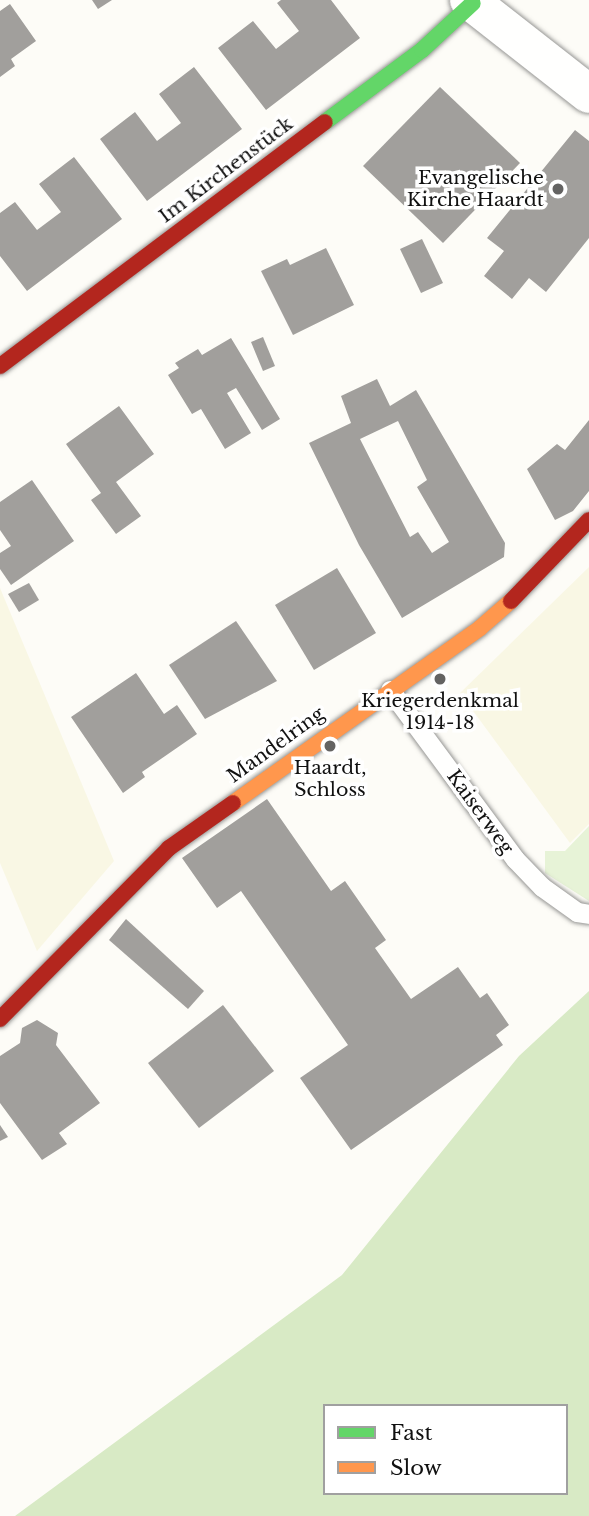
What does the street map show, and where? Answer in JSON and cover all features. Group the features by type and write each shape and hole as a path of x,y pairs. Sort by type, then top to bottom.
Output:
{"street":[{"path":"471,1 589,94"},
{"name":"Im Kirchenstück","path":"0,366 422,50 471,1"},
{"name":"Mandelring","path":"0,1019 169,848 489,621 525,589 589,520"}],"lane":[{"name":"Kaiserweg","path":"390,690 515,859 542,887 577,912 589,914"}],"shaded area":[{"path":"589,567 589,824 570,843 460,693"},
{"path":"0,588 114,861 37,951 0,863"}],"green space":[{"path":"589,826 589,901 545,873 545,851 565,851"},
{"path":"589,991 589,1516 15,1516 342,1275 519,1056"}],"building":[{"path":"92,0 112,0 98,9"},
{"path":"281,0 331,0 360,38 266,110 218,48 253,21 276,49 299,31 277,3"},
{"path":"10,4 36,41 11,59 15,66 0,77 0,11"},
{"path":"194,67 242,129 147,201 100,139 135,112 157,141 181,123 159,94"},
{"path":"440,87 520,163 443,243 363,166"},
{"name":"Evangelische Kirche Haardt","path":"575,130 589,141 589,238 546,292 529,278 512,299 484,276 504,251 487,238"},
{"path":"74,157 122,219 27,291 0,256 0,213 15,202 37,230 61,212 39,184"},
{"path":"422,239 443,283 421,293 400,249"},
{"path":"326,248 354,305 293,335 261,271 287,259 290,265"},
{"path":"263,337 275,366 263,371 251,342"},
{"path":"231,338 280,419 262,430 236,388 227,393 251,433 225,449 201,409 192,414 168,375 179,368 175,363 198,349 202,355"},
{"path":"377,379 390,406 416,390 505,543 504,557 402,618 359,545 309,443 351,423 341,396","holes":["398,421 427,480 417,487 449,542 432,553 418,532 410,537 360,439"]},
{"path":"119,406 154,454 116,482 141,516 116,534 91,500 101,493 66,444"},
{"path":"589,420 589,491 573,511 555,520 527,469 557,444 565,450"},
{"path":"32,480 74,541 11,585 0,569 0,553 11,546 0,530 0,502"},
{"path":"337,568 376,633 314,670 275,605"},
{"path":"29,583 39,600 19,612 8,594"},
{"path":"236,621 277,681 205,719 169,665"},
{"path":"136,673 164,714 177,705 197,734 142,772 145,777 123,793 71,717"},
{"path":"267,799 331,891 345,881 386,940 375,948 411,999 458,967 480,998 487,993 509,1025 496,1035 503,1045 351,1150 300,1078 348,1045 241,891 217,908 182,858"},
{"path":"126,919 204,991 188,1009 109,940"},
{"path":"223,1005 274,1071 199,1128 148,1063"},
{"path":"37,1020 58,1033 56,1045 100,1103 59,1133 67,1144 42,1160 0,1103 0,1056 20,1043 22,1028"},
{"path":"0,1125 8,1137 0,1141"}],"traffic: fast":[{"path":"325,122 422,50 473,3"}],"traffic: slow":[{"path":"233,803 480,628 511,601"}],"traffic: jam":[{"path":"0,366 325,122"},
{"path":"511,601 589,520"},
{"path":"0,1019 169,848 233,803"}],"place":[{"name":"Evangelische Kirche Haardt","path":"558,189"},
{"name":"Kriegerdenkmal 1914-18","path":"440,679"},
{"name":"Haardt, Schloss","path":"330,746"}]}
